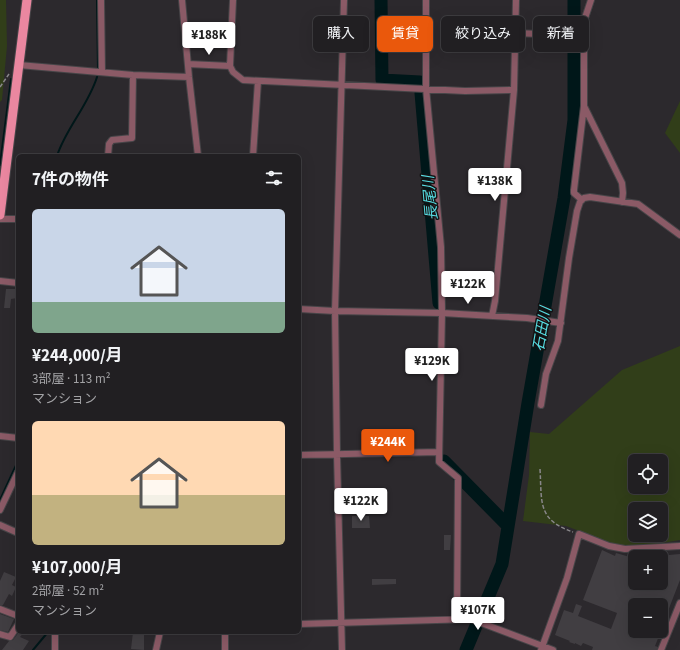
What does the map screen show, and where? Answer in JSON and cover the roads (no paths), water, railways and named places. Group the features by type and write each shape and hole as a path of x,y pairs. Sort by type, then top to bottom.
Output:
{"main road":[{"path":"0,215 27,0"}],"street":[{"path":"101,0 102,72"},
{"path":"182,0 198,154"},
{"path":"233,0 230,66 233,72 243,80 465,90 514,90"},
{"path":"342,650 335,311 344,0"},
{"path":"426,0 426,88 441,247 442,313 439,462 458,478 457,618"},
{"path":"516,0 516,16"},
{"path":"586,16 591,0"},
{"path":"492,316 495,301 514,90 515,52"},
{"path":"582,200 574,192 574,190 584,106 584,52"},
{"path":"188,64 230,66"},
{"path":"19,65 133,75 189,77"},
{"path":"108,154 108,144 112,140 132,138 133,75"},
{"path":"253,154 258,81"},
{"path":"584,106 622,183 622,202"},
{"path":"540,404 546,374 558,341 558,322 577,211 582,200 590,196 638,204 680,235"},
{"path":"0,219 16,219"},
{"path":"0,280 16,283"},
{"path":"301,309 442,313 527,318 558,322"},
{"path":"0,436 16,438"},
{"path":"301,456 439,452"},
{"path":"0,510 16,476"},
{"path":"0,525 16,532"},
{"path":"541,648 568,578 579,534 609,546 625,550 680,546"},
{"path":"662,650 680,603"},
{"path":"0,609 16,615"},
{"path":"301,624 457,618 471,619 541,648 552,650"},
{"path":"0,634 10,637 16,628"},
{"path":"55,634 55,650"},
{"path":"156,650 160,634"},
{"path":"225,634 225,650"}],"waterway":[{"path":"97,0 98,70"},
{"name":"長尾川","path":"381,0 382,80 420,82"},
{"name":"石田川","path":"466,650 502,564 528,403 564,198 574,120 574,0"},
{"path":"58,154 66,136 88,98 97,77"},
{"path":"0,165 11,79"},
{"name":"長尾川","path":"421,93 439,303"},
{"name":"長尾川","path":"444,461 508,526"},
{"path":"0,500 16,465"},
{"path":"33,650 46,634"}]}
